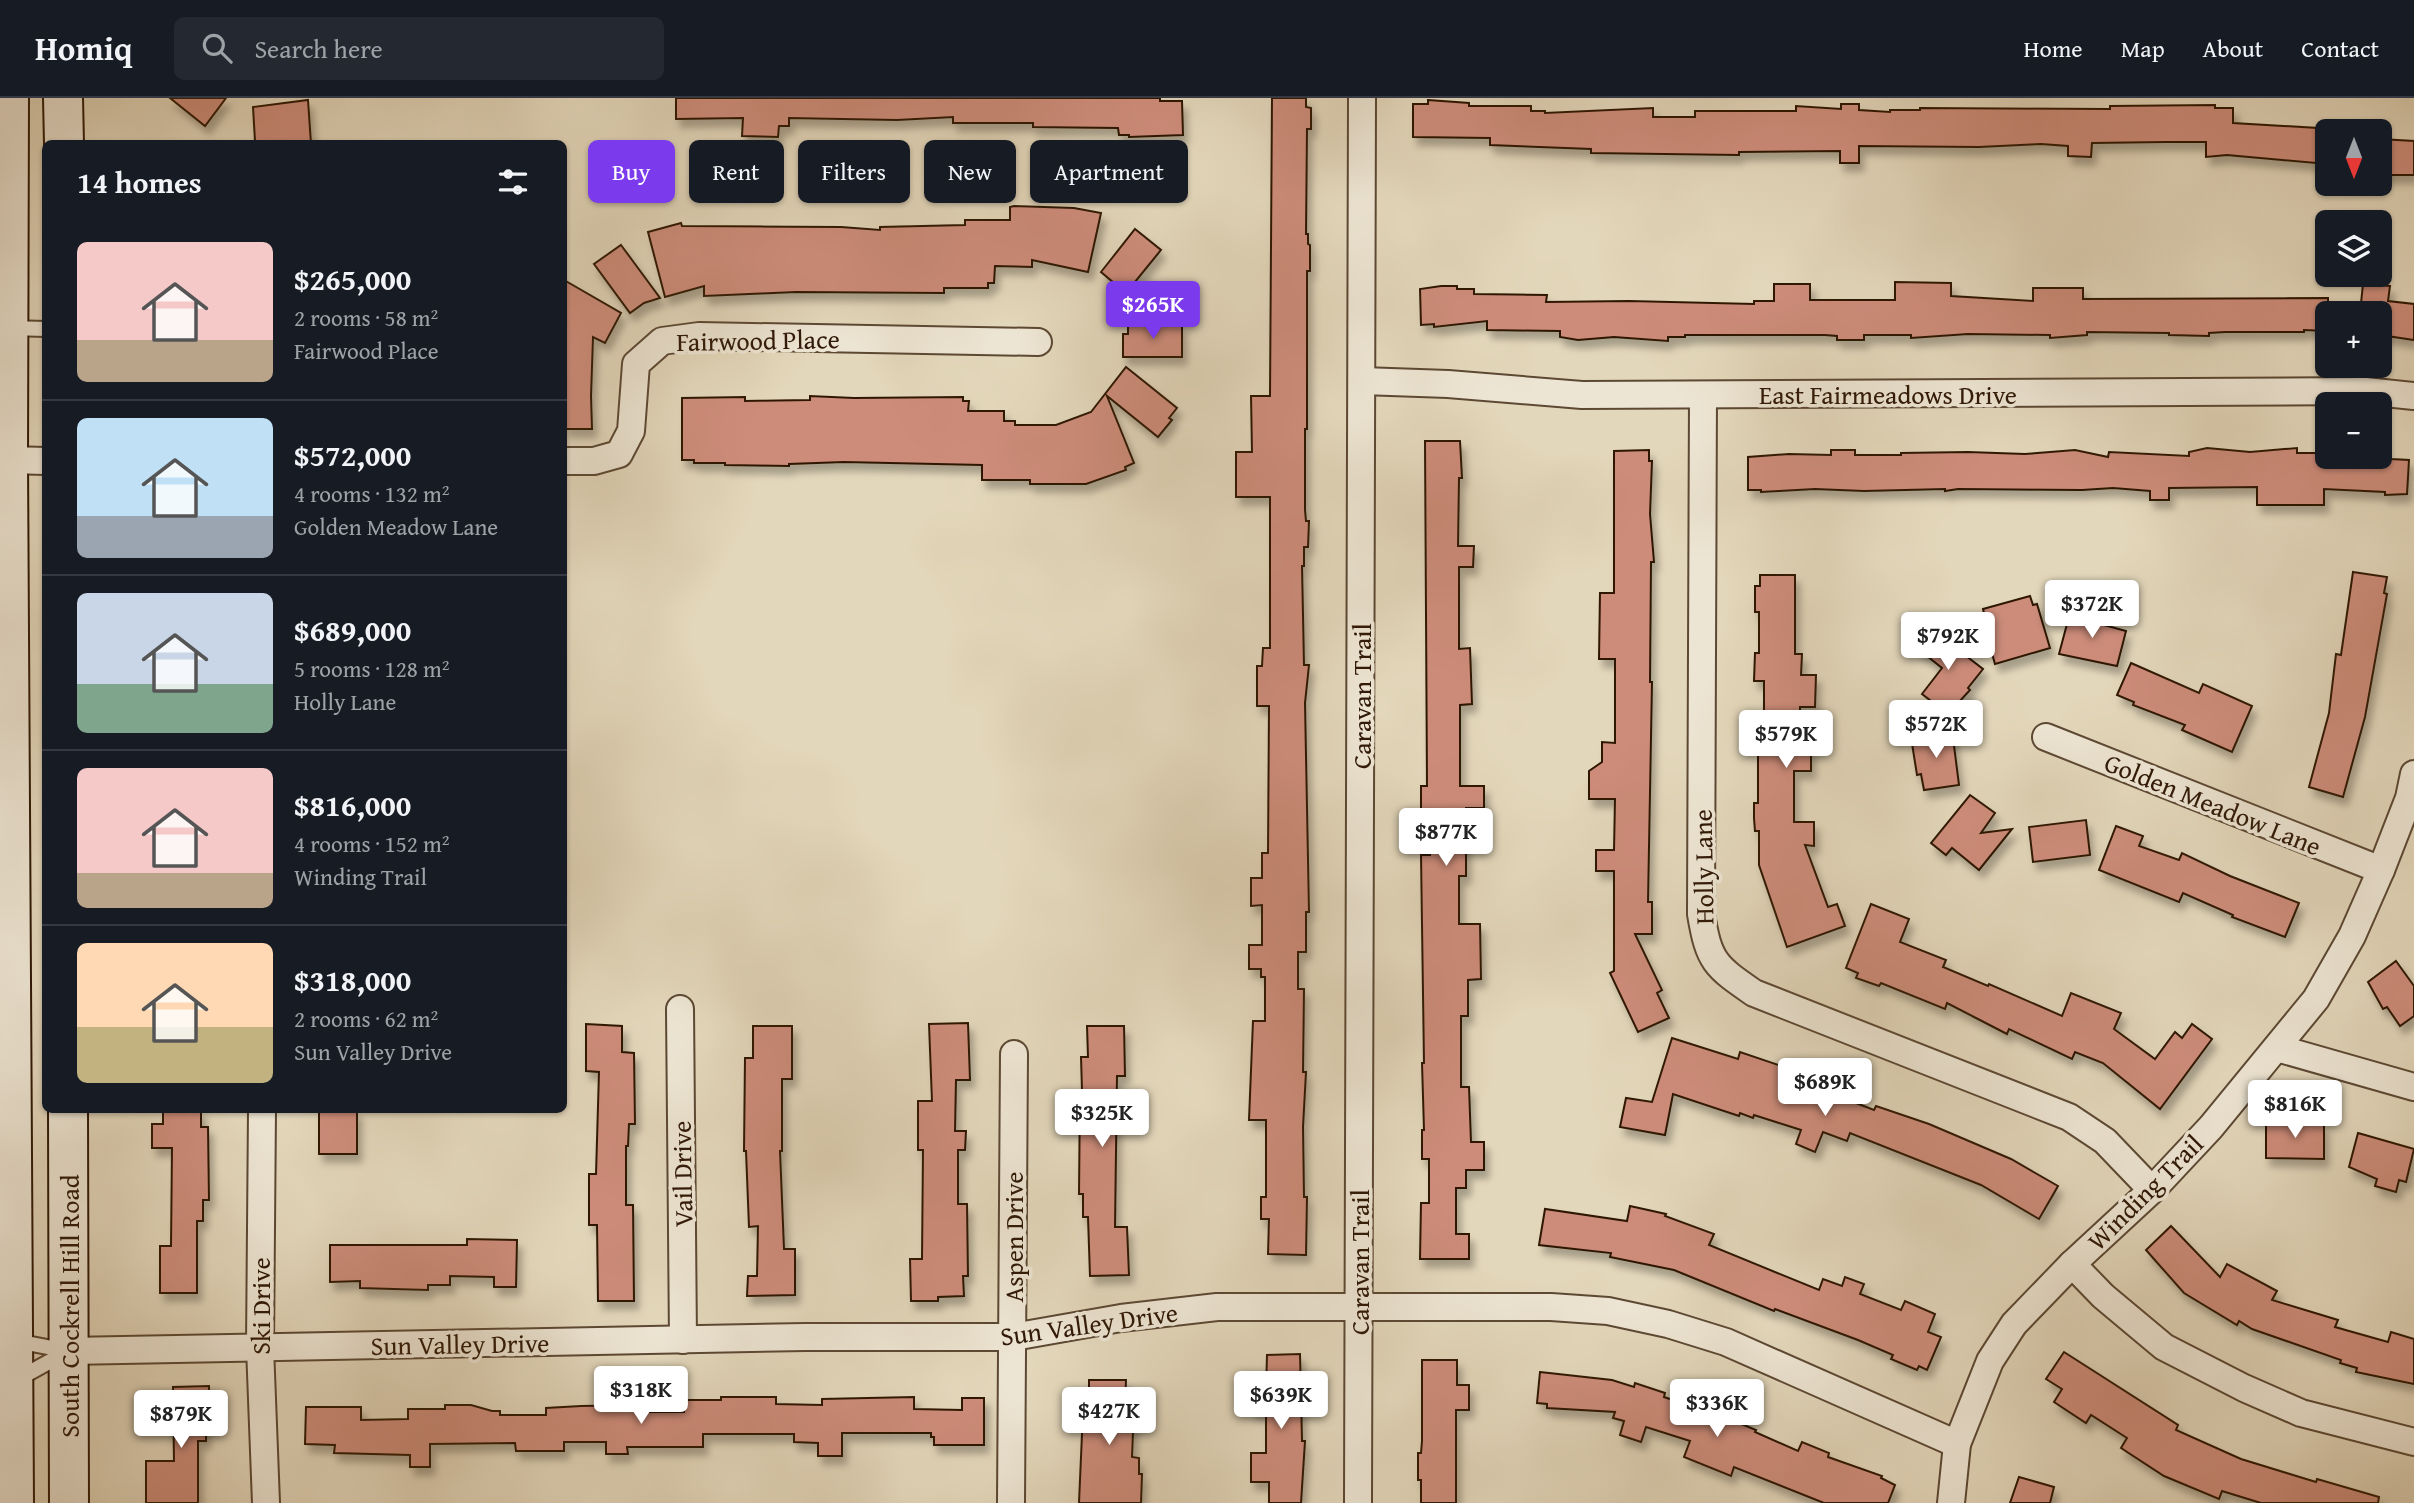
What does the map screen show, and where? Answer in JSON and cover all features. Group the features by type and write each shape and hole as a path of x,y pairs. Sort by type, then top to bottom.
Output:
{"main road":[{"path":"9,98 8,328 3,460 7,1381 14,1503"},
{"path":"63,98 64,140"},
{"name":"South Cockrell Hill Road","path":"68,1113 69,1503"}],"street":[{"name":"Caravan Trail","path":"1358,1503 1362,98"},
{"name":"Fairwood Place","path":"567,461 594,461 619,454 632,431 636,364 662,341 699,336 1038,342"},
{"name":"East Fairmeadows Drive","path":"1362,381 1448,384 1582,395 2365,391 2414,396"},
{"name":"Holly Lane","path":"1703,395 1701,914 1706,943 1720,969 1754,993 2068,1117 2105,1141 2152,1190"},
{"path":"3,460 42,461"},
{"name":"Golden Meadow Lane","path":"2046,737 2381,870"},
{"name":"Winding Trail","path":"1951,1503 1956,1444 1990,1361 2014,1324 2072,1264 2152,1190 2211,1127 2316,999 2352,936 2381,870 2409,797 2414,774"},
{"name":"Vail Drive","path":"680,1009 683,1340"},
{"path":"2277,1048 2414,1087"},
{"name":"Aspen Drive","path":"1011,1503 1014,1054"},
{"name":"Ski Drive","path":"262,1113 260,1347 266,1503"},
{"path":"2072,1264 2103,1296 2164,1347 2244,1388 2301,1413 2414,1442"},
{"name":"Sun Valley Drive","path":"69,1351 805,1336 1013,1337 1121,1318 1217,1307 1551,1307 1608,1311 1668,1324 1726,1342 1956,1444"}],"lane":[{"path":"8,328 42,329"},
{"path":"7,1341 69,1351"},
{"path":"7,1381 69,1351"}],"building":[{"path":"170,98 226,98 205,126"},
{"path":"676,98 1160,98 1160,101 1182,101 1183,135 1129,137 1119,135 1118,128 1033,127 1033,123 953,123 953,117 897,120 789,118 789,126 779,126 778,137 742,136 743,118 676,119"},
{"path":"1272,98 1306,98 1306,107 1311,108 1311,129 1307,129 1306,234 1310,245 1310,271 1307,271 1305,429 1305,510 1306,521 1309,521 1308,547 1304,547 1302,566 1304,665 1309,665 1305,703 1309,912 1306,912 1306,952 1298,952 1298,989 1304,989 1306,1255 1268,1254 1269,1219 1261,1219 1261,1197 1266,1197 1266,1120 1249,1120 1253,1021 1265,1021 1265,977 1261,977 1261,969 1249,969 1249,945 1262,945 1262,905 1251,906 1251,878 1262,878 1262,853 1268,853 1269,706 1257,706 1257,666 1262,666 1263,648 1270,648 1270,497 1236,497 1236,452 1252,452 1251,396 1270,396"},
{"path":"308,100 311,140 255,140 253,107"},
{"path":"1428,100 1469,103 1469,106 1531,106 1531,111 1545,113 1653,108 1653,117 1695,117 1695,111 1796,111 1796,106 1841,109 1841,104 1859,104 1859,110 1890,112 1920,108 2110,109 2110,106 2215,105 2215,108 2233,108 2233,123 2315,128 2315,163 2227,155 2206,157 2206,142 2092,143 2091,157 2068,156 2068,146 2041,144 1979,147 1859,146 1859,163 1840,163 1840,151 1739,152 1739,155 1591,153 1591,149 1490,145 1490,138 1413,137 1413,104 1428,104"},
{"path":"2392,140 2414,141 2414,175 2392,175"},
{"path":"1010,207 1074,208 1101,213 1088,272 1032,260 1032,267 995,266 994,283 988,283 988,288 944,288 944,293 796,292 704,296 704,286 665,297 648,232 681,223 682,226 841,227 880,230 880,227 965,225 965,220 1010,220"},
{"path":"1135,229 1161,250 1126,293 1101,272"},
{"path":"621,245 660,298 644,303 630,313 594,264"},
{"path":"567,282 621,313 605,343 593,337 592,429 567,429"},
{"path":"1895,282 1951,283 1951,296 2033,301 2033,288 2083,288 2083,299 2328,298 2328,301 2315,301 2315,330 2304,332 2225,332 2209,333 2209,336 2087,332 2087,335 2050,338 2050,335 1968,334 1911,338 1911,335 1864,335 1864,340 1837,340 1837,336 1825,335 1685,335 1668,337 1668,341 1614,337 1578,340 1560,337 1560,331 1487,330 1487,321 1434,327 1434,324 1421,325 1420,289 1457,286 1457,289 1474,289 1474,294 1547,295 1546,302 1754,304 1754,301 1774,301 1774,284 1810,284 1810,300 1895,300"},
{"path":"2363,287 2390,287 2388,301 2361,301"},
{"path":"2392,301 2414,304 2414,340 2392,337"},
{"path":"1128,324 1182,324 1182,357 1123,357 1123,334 1128,334"},
{"path":"1126,367 1177,408 1169,418 1172,420 1158,437 1107,396 1134,463 1125,467 1126,470 1086,484 1030,484 1030,480 982,480 982,465 844,462 789,466 725,465 682,460 682,398 745,397 745,401 810,400 810,396 963,397 963,401 969,401 968,411 1004,411 1004,421 1015,421 1015,425 1056,425 1091,412"},
{"path":"1425,441 1460,441 1462,478 1459,478 1458,546 1474,546 1473,567 1459,567 1459,649 1470,648 1472,704 1460,705 1460,786 1484,786 1484,808 1466,808 1466,876 1459,876 1459,924 1480,924 1481,979 1468,980 1468,1016 1461,1016 1461,1087 1469,1087 1471,1142 1484,1142 1484,1170 1466,1170 1466,1188 1456,1188 1456,1234 1469,1234 1469,1259 1420,1259 1421,1203 1429,1203 1429,1159 1422,1159 1424,1063 1421,855 1430,855 1430,814 1421,814 1421,786 1427,786"},
{"path":"2207,448 2250,452 2297,448 2297,453 2315,453 2315,469 2392,469 2392,459 2409,460 2407,494 2385,495 2385,492 2324,489 2324,505 2257,505 2257,487 2169,488 2169,500 2150,500 2150,491 2113,488 1748,490 1748,457 1831,455 1831,450 1855,450 1855,455 1901,455 1968,452 2025,454 2075,450 2108,457 2109,452 2189,456 2189,452"},
{"path":"1649,450 1649,461 1652,461 1650,514 1654,562 1651,562 1648,902 1652,902 1652,934 1635,934 1662,990 1657,993 1669,1018 1638,1032 1610,973 1614,971 1614,871 1596,871 1596,850 1614,850 1615,799 1589,799 1589,771 1602,762 1602,742 1615,743 1615,659 1599,659 1600,593 1614,593 1614,451"},
{"path":"2353,572 2387,577 2384,593 2387,594 2365,717 2343,797 2309,787 2329,713 2336,654 2341,655"},
{"path":"1760,575 1795,575 1795,654 1802,654 1801,675 1816,675 1815,707 1800,707 1800,747 1811,747 1811,771 1794,771 1794,822 1814,822 1814,846 1805,845 1828,907 1837,904 1845,926 1787,947 1759,865 1759,831 1755,831 1754,818 1754,803 1758,803 1758,722 1764,722 1764,681 1754,681 1755,653 1759,653 1759,612 1755,612 1755,586 1760,586"},
{"path":"2030,596 2033,605 2037,604 2050,648 1995,664 1983,622 1986,621 1983,609"},
{"path":"2071,609 2095,615 2093,622 2126,631 2117,666 2059,654"},
{"path":"1931,629 1983,669 1968,688 1970,690 1948,714 1922,694 1942,668 1917,648"},
{"path":"2131,663 2199,693 2203,684 2252,706 2232,752 2182,730 2185,725 2133,705 2134,702 2117,695"},
{"path":"1952,730 1959,785 1924,790 1921,774 1917,775 1911,737"},
{"path":"1970,795 1995,813 1981,833 2012,829 1979,870 1952,848 1946,855 1931,843"},
{"path":"2086,820 2090,855 2033,862 2029,827"},
{"path":"2116,826 2143,836 2139,846 2179,860 2182,853 2230,876 2299,903 2285,937 2232,917 2233,915 2183,893 2179,902 2099,870"},
{"path":"1871,904 1909,919 1900,942 1946,960 1943,967 2062,1016 2071,993 2121,1013 2114,1029 2155,1059 2175,1032 2182,1038 2192,1024 2212,1039 2160,1109 2103,1063 2075,1052 2072,1059 2009,1029 2007,1034 1947,1003 1945,1009 1881,983 1879,986 1856,978 1858,973 1846,968"},
{"path":"2396,961 2414,986 2414,1016 2400,1026 2387,1007 2383,1009 2368,982"},
{"path":"968,1023 970,1080 956,1080 955,1131 966,1131 965,1150 958,1150 958,1204 967,1204 968,1276 963,1276 964,1296 938,1297 938,1301 911,1301 910,1259 922,1259 923,1150 918,1150 918,1101 932,1101 929,1024"},
{"path":"586,1024 622,1026 622,1052 634,1053 635,1124 629,1124 626,1146 626,1205 633,1205 634,1301 598,1301 597,1225 589,1225 589,1174 596,1174 599,1072 586,1071"},
{"path":"753,1026 792,1026 792,1079 782,1079 780,1151 784,1249 795,1249 795,1295 747,1296 748,1276 757,1276 758,1226 749,1227 744,1151 745,1058 753,1058"},
{"path":"1087,1026 1124,1026 1125,1076 1117,1076 1115,1227 1127,1227 1129,1275 1090,1276 1088,1217 1083,1217 1083,1194 1079,1194 1081,1057 1088,1057"},
{"path":"1672,1038 1738,1059 1740,1052 1796,1071 1838,1088 1835,1095 1874,1110 1876,1106 1929,1124 2011,1159 2058,1186 2039,1219 1981,1185 1850,1133 1847,1141 1823,1132 1815,1152 1796,1144 1801,1130 1754,1115 1753,1118 1740,1113 1739,1116 1673,1094 1665,1135 1620,1127 1626,1098 1652,1102"},
{"path":"163,1113 201,1113 201,1127 208,1127 209,1200 203,1200 203,1221 197,1221 197,1293 160,1293 160,1246 171,1246 172,1148 152,1148 152,1124 163,1124"},
{"path":"319,1113 357,1113 357,1154 319,1154"},
{"path":"2280,1118 2303,1118 2303,1124 2324,1125 2324,1159 2266,1158 2266,1122 2280,1122"},
{"path":"2358,1133 2414,1149 2406,1182 2399,1180 2396,1192 2375,1186 2377,1179 2349,1167"},
{"path":"1630,1206 1666,1214 1665,1216 1714,1234 1709,1245 1819,1290 1823,1279 1842,1286 1845,1277 1864,1284 1860,1294 1901,1310 1905,1301 1935,1314 1928,1332 1941,1337 1927,1370 1919,1366 1917,1370 1891,1359 1893,1355 1858,1340 1775,1309 1774,1311 1674,1270 1610,1257 1611,1253 1539,1245 1545,1209 1627,1221"},
{"path":"2171,1226 2220,1277 2227,1264 2277,1291 2272,1300 2338,1320 2335,1327 2388,1342 2391,1332 2414,1339 2414,1384 2356,1372 2357,1368 2340,1363 2341,1360 2252,1329 2239,1321 2237,1325 2184,1293 2146,1250"},
{"path":"467,1239 517,1240 516,1287 494,1287 494,1277 450,1276 450,1285 428,1285 428,1290 360,1288 360,1281 330,1282 330,1245 467,1245"},
{"path":"2064,1352 2178,1425 2176,1430 2241,1459 2316,1482 2317,1479 2379,1497 2378,1503 2261,1503 2222,1491 2219,1499 2164,1476 2121,1448 2127,1438 2091,1415 2086,1423 2054,1402 2062,1389 2046,1379"},
{"path":"1300,1354 1302,1441 1305,1441 1301,1503 1269,1503 1269,1482 1251,1482 1251,1453 1266,1453 1266,1411 1252,1412 1252,1392 1266,1391 1267,1355"},
{"path":"1422,1360 1457,1360 1457,1385 1469,1385 1469,1410 1456,1410 1456,1503 1421,1503 1418,1453 1421,1453 1422,1441"},
{"path":"1540,1372 1612,1380 1634,1387 1635,1383 1665,1393 1664,1397 1720,1416 1721,1411 1741,1419 1739,1423 1756,1430 1755,1432 1798,1451 1802,1442 1829,1453 1828,1457 1882,1476 1881,1478 1895,1485 1888,1503 1824,1503 1734,1467 1731,1476 1684,1457 1690,1441 1646,1427 1641,1442 1620,1435 1624,1421 1613,1418 1615,1412 1547,1408 1547,1404 1537,1403"},
{"path":"1089,1380 1126,1380 1125,1408 1134,1408 1132,1457 1139,1458 1139,1474 1142,1474 1141,1503 1079,1503 1083,1411 1089,1411"},
{"path":"209,1386 210,1422 206,1423 206,1441 198,1441 198,1503 146,1503 146,1461 174,1461 173,1387"},
{"path":"721,1397 776,1397 776,1404 822,1405 822,1399 914,1397 914,1409 962,1410 962,1398 984,1398 984,1445 934,1445 931,1433 842,1433 842,1456 818,1456 818,1443 794,1442 794,1434 703,1434 703,1447 627,1447 628,1454 606,1454 606,1442 564,1442 564,1451 516,1451 515,1443 430,1444 430,1467 410,1467 410,1455 334,1453 335,1445 305,1444 306,1407 361,1407 361,1420 408,1419 408,1409 445,1409 445,1405 471,1405 500,1411 500,1415 546,1415 546,1408 637,1405 637,1412 684,1412 684,1400 721,1400"},
{"path":"2019,1477 2054,1487 2050,1503 2010,1503"}]}
